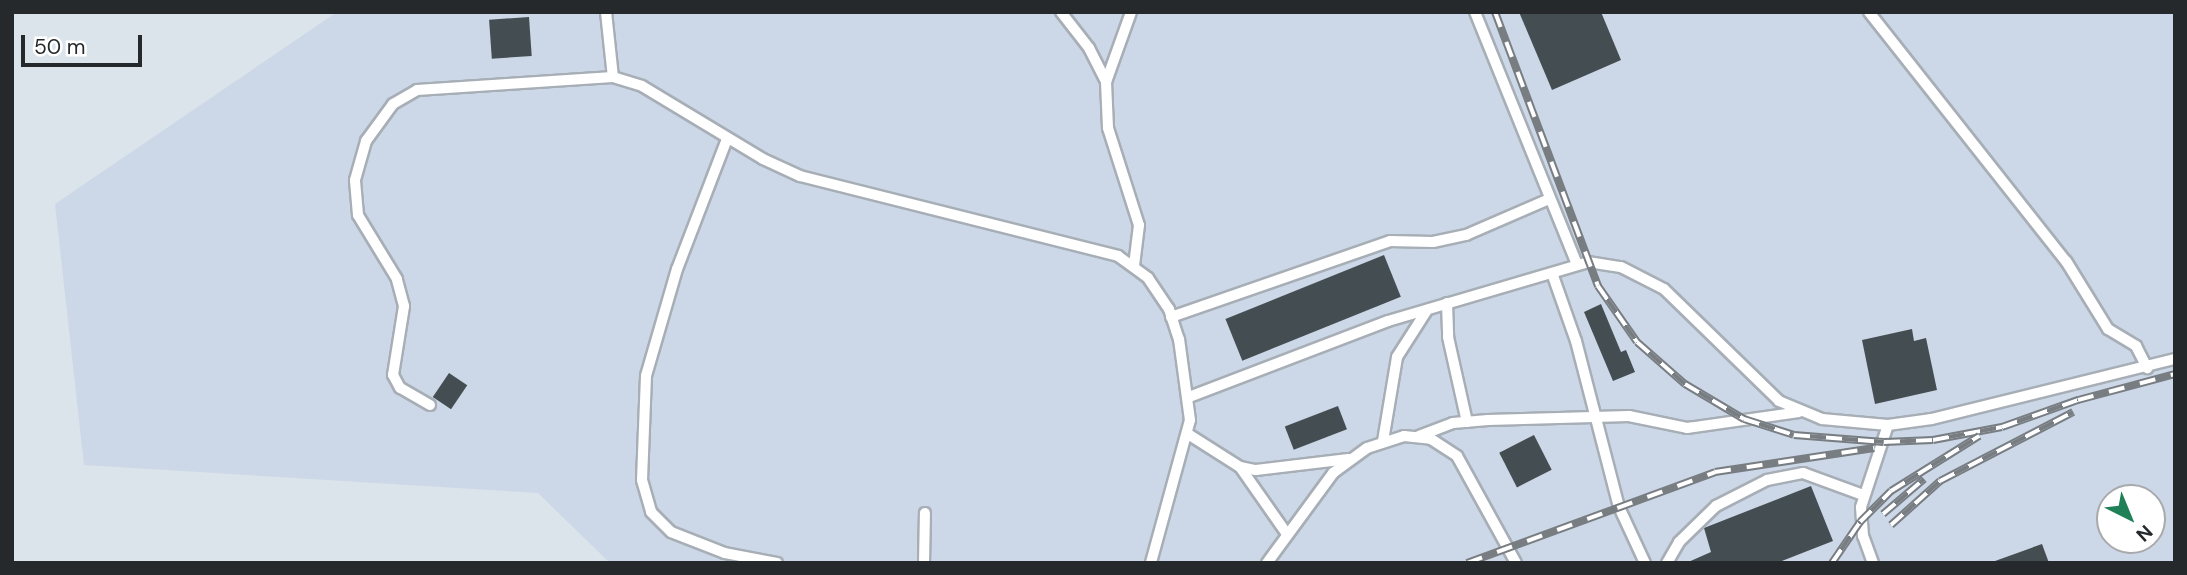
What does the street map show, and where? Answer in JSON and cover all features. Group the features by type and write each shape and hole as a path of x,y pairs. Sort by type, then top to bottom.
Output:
{"lane":[{"path":"606,12 613,77"},
{"path":"1061,12 1089,48 1106,82"},
{"path":"1131,12 1106,82 1108,128 1139,225 1134,266"},
{"path":"1475,12 1577,264"},
{"path":"1869,12 2066,261 2108,329 2136,346 2147,368"},
{"path":"430,405 400,388 393,375 404,306 397,279 358,215 355,180 366,141 393,104 417,90 613,77 642,86 727,139 775,165 848,191 1080,245 1134,266 1157,288 1171,317 1189,397 1188,434 1151,563"},
{"path":"727,139 677,269 646,376 642,480 652,512 671,532 725,553 777,563"},
{"path":"1171,317 1390,242 1433,242 1466,235 1549,199"},
{"path":"1189,397 1447,303 1577,264 1621,267 1664,289 1760,387 1800,412 1851,424 1888,425 2147,368 2175,359"},
{"path":"1552,273 1597,417 1619,507 1645,563"},
{"path":"1447,303 1448,337 1466,422"},
{"path":"1383,441 1397,357 1427,310"},
{"path":"1240,467 1289,470 1349,459 1383,441 1419,436 1466,422 1597,417 1652,418 1687,428 1800,412"},
{"path":"1873,563 1860,522 1863,495 1888,425"},
{"path":"1188,434 1240,467 1287,534"},
{"path":"1419,436 1457,456 1516,563"},
{"path":"1267,563 1287,534 1349,459"},
{"path":"1667,563 1679,541 1716,506 1767,480 1803,473 1863,495"},
{"path":"924,563 925,513"}],"shaded area":[{"path":"337,12 2175,12 2175,563 610,563 538,493 84,465 55,204"}],"building":[{"path":"1519,12 1601,12 1621,60 1552,90"},
{"path":"529,17 532,56 492,59 489,20"},
{"path":"1384,255 1401,297 1242,361 1225,319"},
{"path":"1601,304 1621,352 1626,350 1635,372 1613,381 1584,312"},
{"path":"1912,329 1914,341 1926,338 1937,390 1875,404 1862,340"},
{"path":"449,373 467,385 451,409 433,397"},
{"path":"1338,406 1347,429 1294,450 1285,426"},
{"path":"1534,435 1552,470 1517,487 1499,453"},
{"path":"1811,486 1833,541 1777,563 1686,563 1711,552 1704,528"},
{"path":"2042,544 2049,563 1995,563 1995,561"}],"railway":[{"path":"1495,12 1598,286 1637,342 1685,384 1744,419 1794,435 1884,442 1933,440 2002,427 2078,400 2175,374"},
{"path":"1891,525 1940,481 2073,412"},
{"path":"1832,563 1860,522 1891,491 1979,436"},
{"path":"1467,563 1715,472 1874,448"},
{"path":"1883,514 1924,479"}]}
